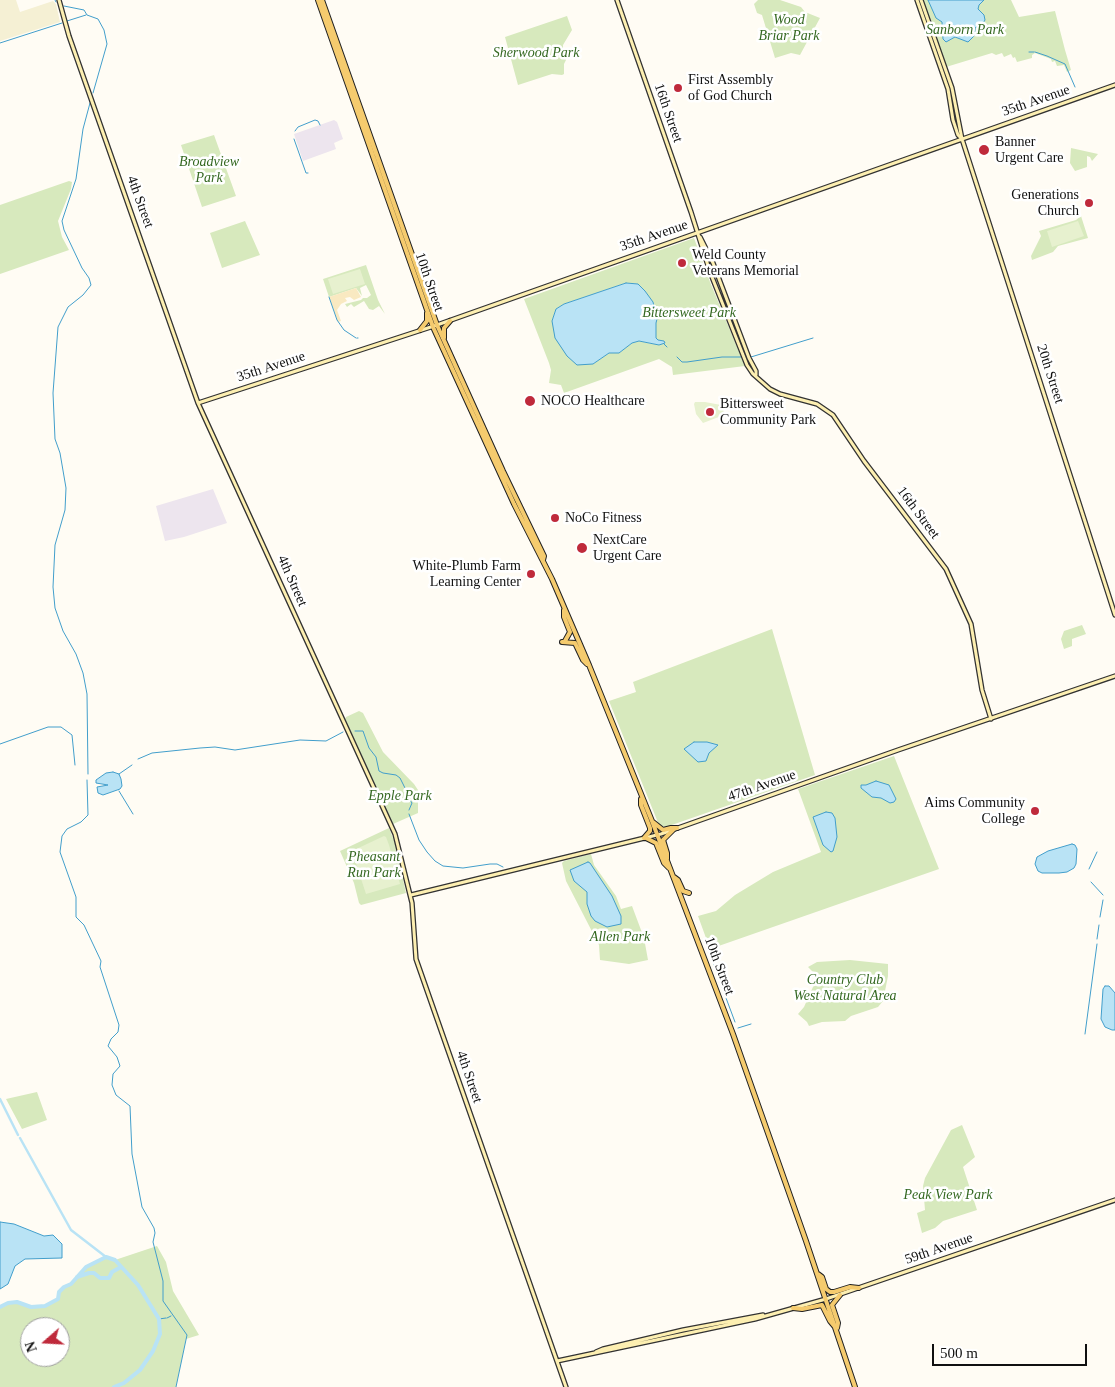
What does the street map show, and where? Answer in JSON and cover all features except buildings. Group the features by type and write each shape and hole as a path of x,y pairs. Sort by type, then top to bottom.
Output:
{"main road":[{"name":"4th Street","path":"59,0 198,403 394,834 413,910 416,960 566,1387"},
{"name":"10th Street","path":"318,0 407,254 422,283 435,326 445,343 544,556 544,560 652,821 730,1027 855,1387"},
{"name":"10th Street","path":"322,0 397,212 426,306 514,504 540,557 544,560"},
{"name":"16th Street","path":"617,0 698,233 713,263 756,375 764,384 780,394 817,404 829,411 868,467 946,569 971,624 982,690 991,719"},
{"name":"20th Street","path":"916,0 948,89 953,120 958,135 962,139"},
{"name":"20th Street","path":"921,0 952,88 962,139 1115,615"},
{"name":"35th Avenue","path":"198,403 450,321 1115,85"},
{"path":"381,179 387,192 390,193"},
{"path":"388,199 397,212"},
{"path":"420,330 427,321 426,306"},
{"path":"445,343 443,331 450,321"},
{"path":"564,608 564,617 570,632 564,641 575,643 583,660 589,666"},
{"name":"47th Avenue","path":"410,895 657,835 1115,676"},
{"path":"642,797 641,805 650,828 650,832 645,838 656,843 664,863 670,869"},
{"path":"652,821 663,830 675,829"},
{"path":"667,861 663,840 675,829"},
{"path":"672,875 678,880 682,892 689,892"},
{"name":"59th Avenue","path":"557,1362 740,1323 840,1295 1115,1200"},
{"path":"816,1272 822,1277 826,1289 830,1292 850,1287 859,1288"},
{"path":"836,1329 838,1323 832,1304 840,1295"},
{"path":"793,1308 802,1309 819,1304 822,1305 836,1329"}],"shaded area":[{"path":"0,0 16,0 20,12 53,1 56,4 60,22 0,41"},
{"path":"334,120 337,122 343,139 334,143 336,149 303,161 294,134"},
{"path":"213,489 227,523 165,541 156,506"}],"green space":[{"name":"Wood Briar Park","path":"758,0 780,0 801,7 805,12 820,18 800,55 791,53 775,58 762,15 757,13 754,4"},
{"name":"Sanborn Park","path":"922,0 1011,0 1019,17 1055,11 1071,70 1067,72 1064,65 1057,66 1055,61 1052,62 1051,59 1035,53 1032,55 1032,58 1017,62 1011,54 1004,57 1002,53 996,55 992,53 946,67"},
{"name":"Sherwood Park","path":"567,16 572,30 563,45 563,53 566,60 564,74 552,74 518,85 505,37"},
{"name":"Broadview Park","path":"214,135 236,196 202,207 181,145"},
{"path":"1071,148 1098,154 1092,161 1087,156 1087,167 1075,171 1070,163"},
{"path":"69,181 72,182 71,189 58,221 62,237 69,250 0,274 0,205"},
{"path":"1081,216 1088,238 1058,246 1053,252 1032,260 1031,256 1041,236 1039,231 1076,220"},
{"path":"245,221 260,255 222,268 210,233"},
{"path":"1078,221 1084,236 1052,247 1047,231"},
{"name":"Bittersweet Park","path":"694,238 745,366 673,375 672,367 659,359 564,393 561,385 549,383 551,370 549,363 524,299","holes":["626,283 638,284 656,325 656,338 664,341 653,344 639,341 632,343 619,353 609,353 593,364 552,321 556,309 564,304"]},
{"path":"366,265 385,314 379,306 373,310 369,309 364,301 354,307 351,304 347,307 345,304 367,298 371,295 366,285 360,288 362,296 356,288 329,297 323,279"},
{"path":"360,269 365,284 333,294 328,279"},
{"name":"Bittersweet Community Park","path":"695,402 721,405 724,415 703,423 696,414"},
{"path":"1082,625 1086,634 1072,639 1072,646 1064,649 1061,639 1064,631"},
{"path":"772,629 815,775 666,827 659,825 609,701 636,692 633,682"},
{"name":"Epple Park","path":"359,711 363,713 383,752 418,790 418,813 393,824 345,719"},
{"path":"894,756 939,869 710,949 698,916 716,911 735,895 773,872 821,852 798,789"},
{"name":"Pheasant Run Park","path":"389,828 395,843 406,893 361,905 340,851"},
{"path":"384,836 389,845 400,884 366,894 352,851"},
{"name":"Allen Park","path":"591,854 594,865 616,896 621,909 632,906 644,938 648,960 629,964 600,960 599,945 566,881 562,863"},
{"name":"Country Club West Natural Area","path":"850,960 888,964 888,976 883,1001 878,1007 851,1016 845,1021 822,1022 809,1026 798,1014 804,1007 817,978 808,967 817,962"},
{"path":"37,1092 47,1120 22,1129 6,1099"},
{"name":"Peak View Park","path":"962,1125 975,1157 963,1167 977,1210 943,1221 935,1228 922,1233 917,1213 925,1210 923,1186 925,1178 951,1130"},
{"path":"157,1246 166,1262 173,1291 199,1335 186,1339 176,1387 0,1387 0,1307 8,1303 17,1302 31,1307 45,1306 58,1299 59,1292 71,1284 86,1267 106,1257 115,1260"}],"sand":[{"path":"356,288 361,297 354,300 350,297 345,298 347,301 341,304 337,310 341,321 338,322 329,297"}],"water":[{"path":"928,0 984,0 978,9 984,15 985,20 975,28 975,35 968,42 955,37 946,42 943,39 942,22 936,18"},
{"path":"626,283 638,284 653,302 657,319 656,338 665,343 659,345 639,341 632,343 619,353 609,353 593,364 577,365 567,356 555,338 552,321 556,309 564,304"},
{"path":"694,742 707,742 718,745 709,753 706,761 698,762 684,749"},
{"path":"113,772 119,774 122,786 120,789 103,795 98,793 97,787 108,785 96,783 96,780 106,773"},
{"path":"876,781 889,785 896,799 894,802 890,803 881,798 872,797 861,788 861,785"},
{"path":"826,812 832,813 835,818 837,837 831,852 823,845 813,817"},
{"path":"1072,844 1077,849 1074,868 1067,872 1059,873 1042,873 1038,871 1035,864 1037,857 1048,851"},
{"path":"588,862 612,896 621,916 621,924 607,927 595,921 591,916 587,904 587,892 574,881 570,870"},
{"path":"1105,986 1109,986 1115,993 1115,1030 1105,1027 1101,1019 1103,989"},
{"path":"0,1222 14,1224 44,1236 53,1235 62,1244 62,1258 25,1259 15,1266 8,1284 0,1289"}],"waterway":[{"path":"64,6 84,10 87,15 98,19 104,30 107,44 93,93"},
{"path":"67,21 86,15"},
{"path":"0,43 62,23"},
{"path":"1029,52 1034,52"},
{"path":"1035,52 1065,64 1075,87"},
{"path":"88,774 87,694 83,673 76,654 63,631 55,608 53,587 55,545 65,510 66,488 60,453 55,439 53,393 58,327 68,307 83,295 91,285 64,230 62,221 76,179 83,129 90,103"},
{"path":"295,131 298,127 315,120 320,125"},
{"path":"294,139 306,173 308,173"},
{"path":"329,297 337,320 344,330 356,338"},
{"path":"751,357 813,338"},
{"path":"664,344 667,347"},
{"path":"677,357 682,362 722,357 741,357"},
{"path":"0,744 48,727 61,727 72,735 75,765"},
{"path":"355,731 363,731 369,748 376,757 379,771 396,775 400,778 412,803 409,810"},
{"path":"138,759 152,753 200,748 215,747 235,750 300,740 326,741 343,732"},
{"path":"119,774 132,765"},
{"path":"87,780 88,815 81,822 67,829 62,836 60,852 76,897 76,917 84,925 101,961 100,967 119,1025 118,1032 111,1039 108,1046 117,1057 120,1066 113,1074 112,1085 116,1095 130,1106 132,1154 142,1207 154,1228 153,1242 163,1281 163,1301 187,1335 176,1387"},
{"path":"119,791 133,814"},
{"path":"409,814 419,840 435,861 443,866 463,868 497,864 503,867"},
{"path":"1089,869 1097,852"},
{"path":"1091,882 1103,895"},
{"path":"1100,917 1103,900"},
{"path":"1097,939 1099,925"},
{"path":"1085,1034 1097,944"},
{"path":"707,947 735,1022"},
{"path":"738,1028 751,1024"},
{"path":"0,1099 18,1135"},
{"path":"20,1138 71,1230 106,1257"},
{"path":"0,1307 8,1303 17,1302 31,1307 45,1306 58,1299 59,1292 71,1284 86,1267 106,1257 115,1260 138,1285 159,1319 160,1334 153,1351 140,1370 124,1383 114,1387"},
{"path":"77,1277 94,1273 100,1278 109,1278 112,1272 121,1267"},
{"path":"167,1318 171,1316"},
{"path":"159,1319 166,1318"}],"place":[{"name":"First Assembly of God Church","path":"678,88"},
{"name":"Banner Urgent Care","path":"984,150"},
{"name":"Generations Church","path":"1089,203"},
{"name":"Weld County Veterans Memorial","path":"682,263"},
{"name":"NOCO Healthcare","path":"530,401"},
{"name":"Bittersweet Community Park","path":"710,412"},
{"name":"NoCo Fitness","path":"555,518"},
{"name":"NextCare Urgent Care","path":"582,548"},
{"name":"White-Plumb Farm Learning Center","path":"531,574"},
{"name":"Aims Community College","path":"1035,811"}]}
